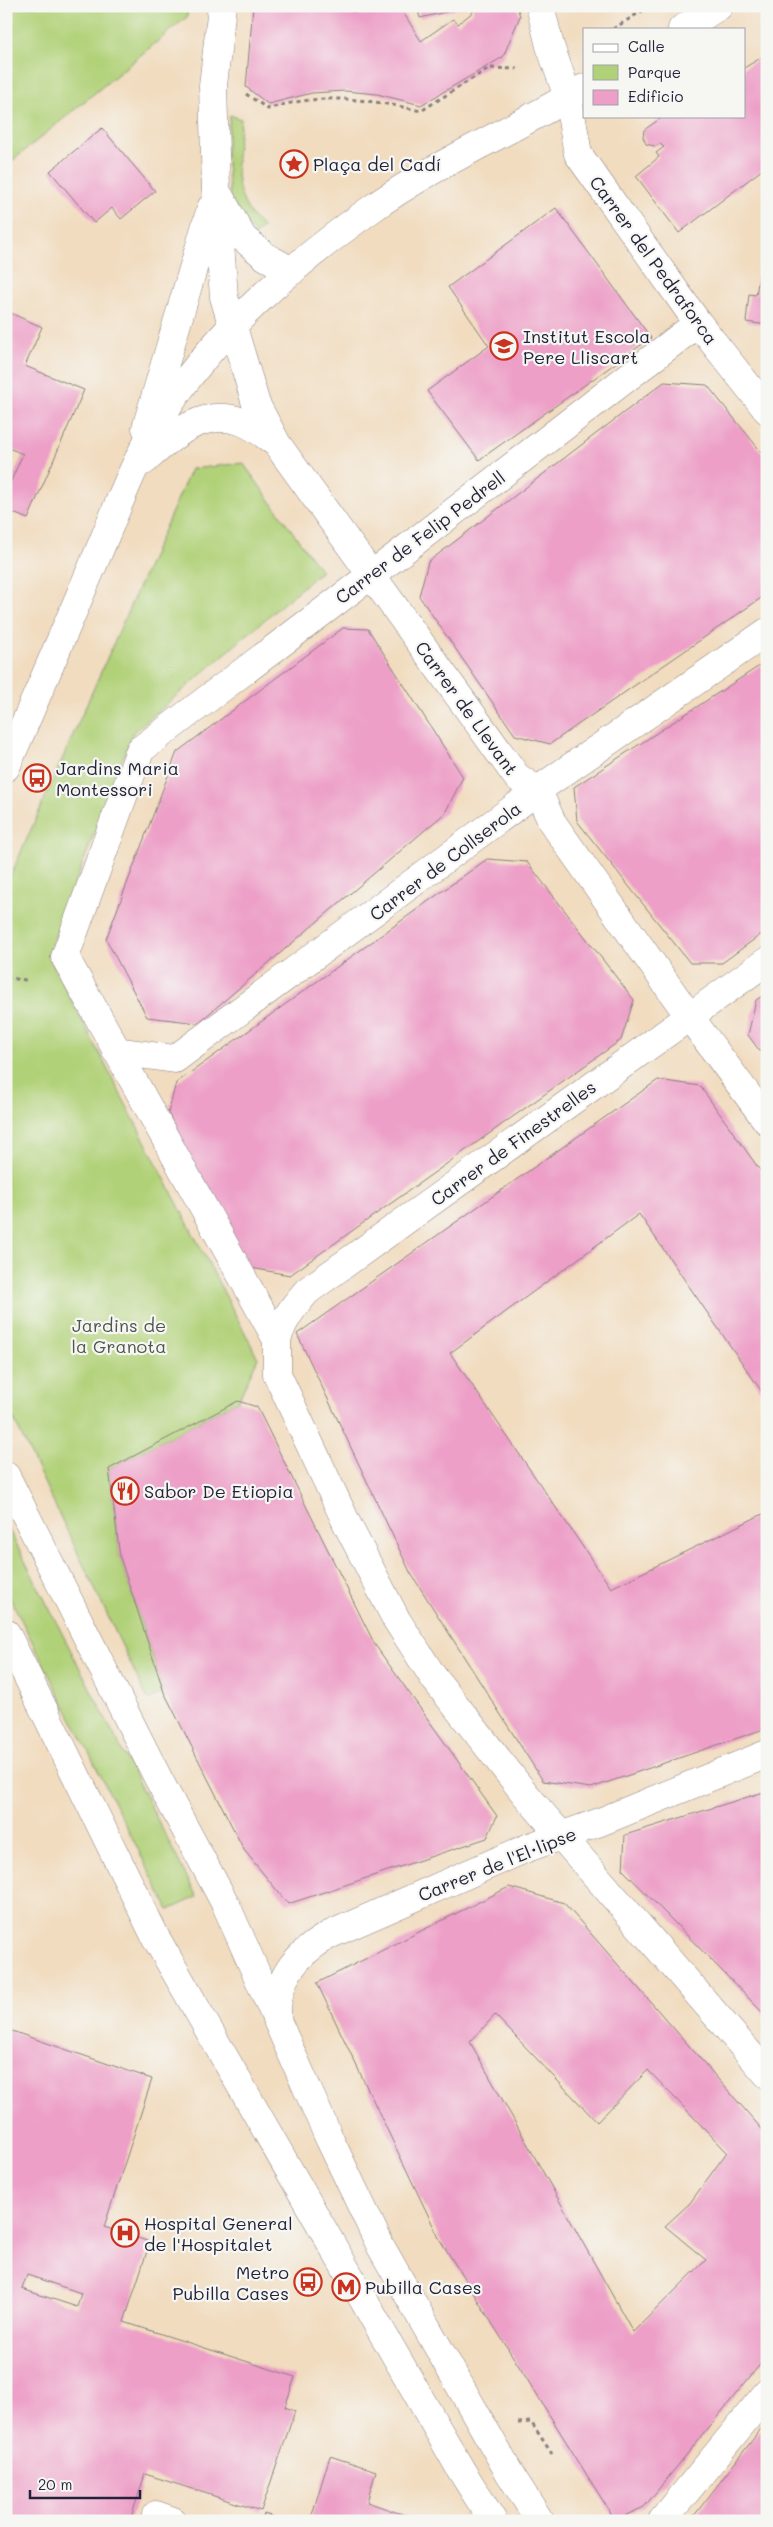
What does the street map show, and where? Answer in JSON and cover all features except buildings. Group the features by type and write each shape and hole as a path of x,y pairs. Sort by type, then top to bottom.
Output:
{"street":[{"path":"222,6 213,86 216,189 224,297 231,327"},
{"name":"Carrer del Pedraforca","path":"540,6 550,46 576,92 578,154 698,322 767,410"},
{"path":"684,28 719,6"},
{"path":"6,767 133,470 161,418 231,327 292,271 371,209 461,154 576,92"},
{"path":"216,189 243,238 266,258 292,271"},
{"path":"133,470 216,189"},
{"name":"Carrer de Felip Pedrell","path":"116,1051 65,957 140,750 371,575 698,322"},
{"name":"Carrer de Llevant","path":"231,327 256,404 277,444 518,777 538,792 552,822 689,1016 767,1121"},
{"path":"133,470 184,427 204,420 223,418 240,421 277,444"},
{"name":"Carrer de Collserola","path":"116,1051 175,1059 538,792 767,632"},
{"name":"Carrer de Finestrelles","path":"277,1340 282,1323 307,1291 767,961"},
{"path":"116,1051 277,1340 277,1374 348,1526 396,1619 434,1678 526,1795 767,2074"},
{"path":"6,1476 159,1780 226,1905 277,2022 381,2247 510,2474 540,2521"},
{"path":"6,1633 156,1938 456,2461 493,2521"},
{"name":"Carrer de l'El·lipse","path":"277,2022 276,2007 280,1986 288,1971 311,1946 329,1935 518,1852 767,1754"},
{"path":"662,2521 767,2393"}],"path":[{"path":"615,28 650,6"},
{"path":"239,89 268,109 280,105 337,97 374,101 421,112 489,68 517,69"},
{"path":"6,978 26,980"},
{"path":"531,2422 552,2454"}],"green space":[{"path":"6,6 188,6 187,17 6,166"},
{"path":"230,115 241,119 237,177 245,204 252,216 263,227 255,235 230,198 226,154"},
{"name":"Jardins de la Granota","path":"243,463 321,571 132,734 48,955 258,1358 238,1401 109,1469 120,1557 164,1692 148,1700 6,1403 6,886 191,469"},
{"path":"6,1524 197,1897 169,1910 6,1590"}],"place":[{"name":"Plaça del Cadí","path":"294,164"},
{"name":"Institut Escola Pere Lliscart","path":"504,346"},
{"name":"Jardins Maria Montessori","path":"37,778"},
{"name":"Sabor De Etiopia","path":"125,1491"},
{"name":"Hospital General de l'Hospitalet","path":"125,2233"},
{"name":"Metro Pubilla Cases","path":"308,2282"},
{"name":"Pubilla Cases","path":"346,2287"}]}
